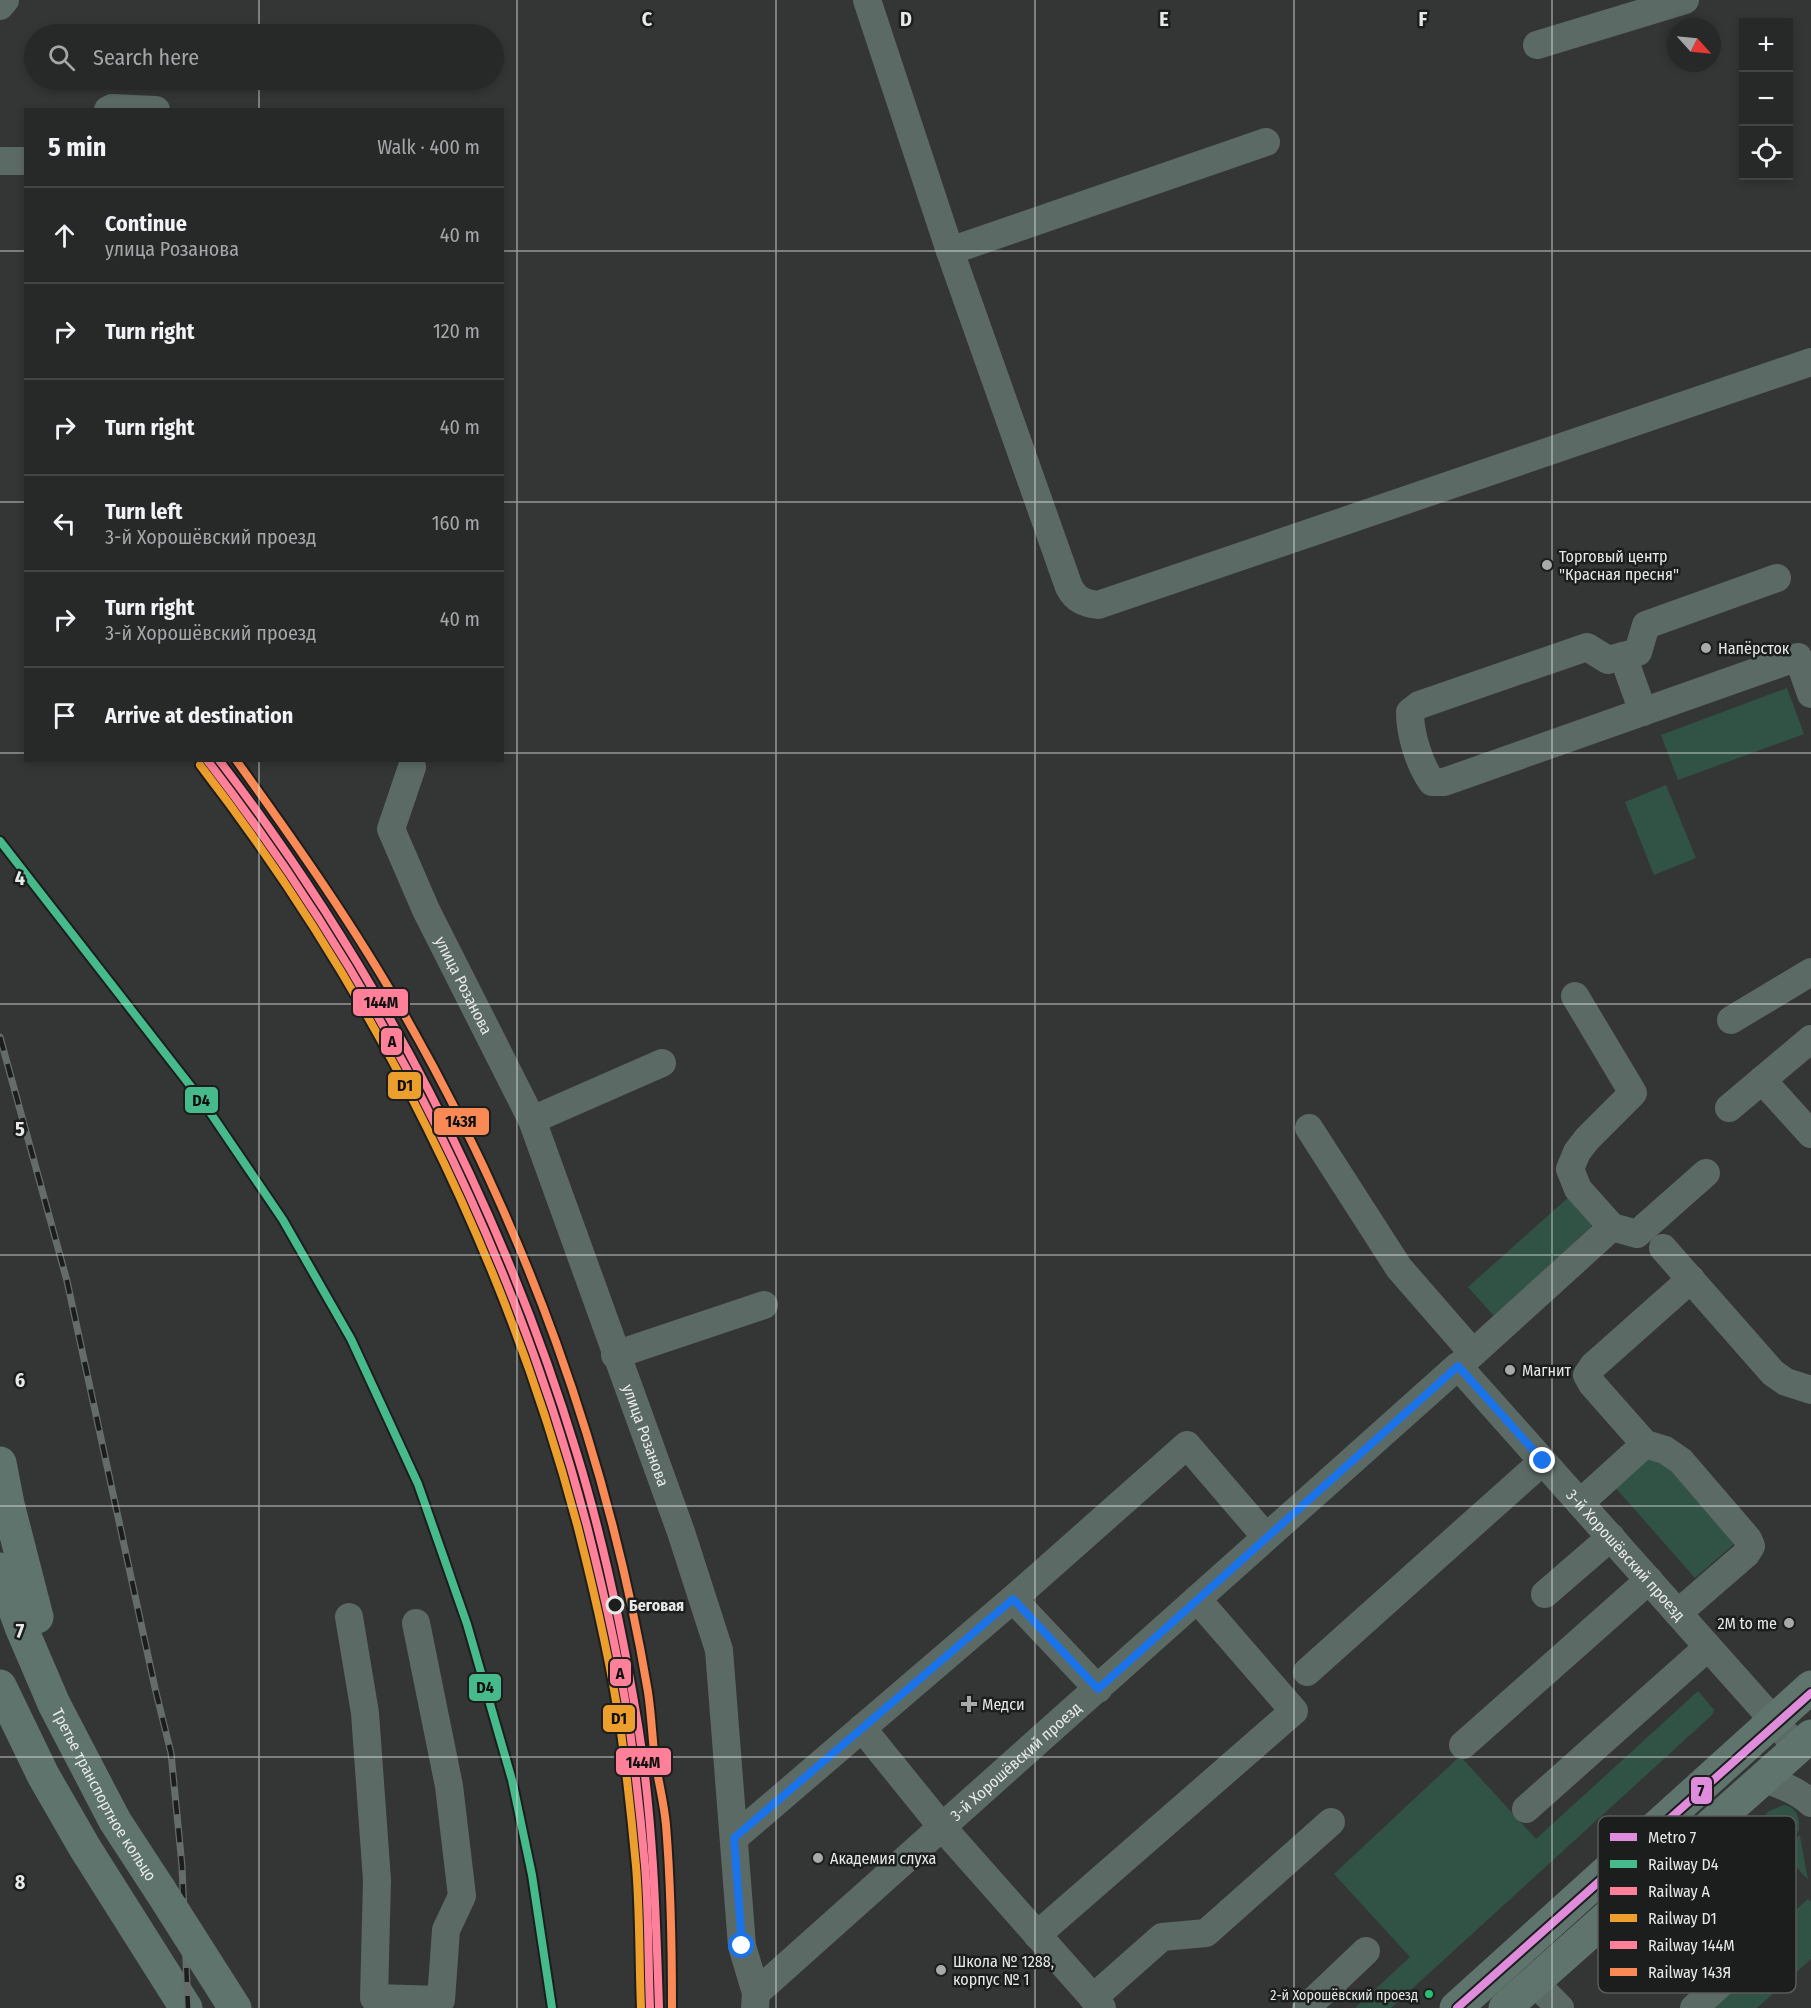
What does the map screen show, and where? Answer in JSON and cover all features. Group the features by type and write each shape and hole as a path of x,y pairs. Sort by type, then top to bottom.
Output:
{"main road":[{"path":"0,1463 8,1504 47,1656 90,1772"},
{"name":"Третье транспортное кольцо","path":"0,1569 21,1627 54,1704 115,1821 235,2008"},
{"path":"0,1686 44,1774 85,1848 186,2008"},
{"path":"1673,1816 1789,1714 1811,1687"},
{"path":"1723,1816 1805,1742"},
{"path":"1456,2008 1598,1883"},
{"path":"1505,2008 1598,1926"}],"street":[{"path":"0,6 5,0"},
{"path":"867,0 950,251 1069,587 1075,597 1085,603 1098,605 1811,362"},
{"path":"1537,45 1685,0"},
{"path":"950,251 1266,142"},
{"path":"0,161 24,161"},
{"path":"1778,578 1646,625 1638,652 1608,660 1587,646 1419,705 1410,712 1410,726 1426,774 1432,782 1444,782 1798,657 1811,693"},
{"path":"1623,656 1643,712"},
{"name":"улица Розанова","path":"412,767 392,829 419,895 532,1120 615,1355 681,1532 718,1650 742,1946 756,2001"},
{"path":"1731,1020 1811,972"},
{"path":"1575,996 1633,1093 1577,1152 1570,1169 1578,1189 1612,1227 1636,1234 1706,1173"},
{"path":"1729,1108 1811,1039"},
{"path":"532,1120 662,1063"},
{"path":"1762,1080 1811,1134"},
{"path":"1309,1128 1399,1268 1466,1360 1612,1227"},
{"path":"1663,1248 1773,1372 1786,1382 1811,1390"},
{"path":"1678,1612 1746,1554 1751,1546 1748,1539 1681,1461 1665,1450 1645,1444 1592,1384 1587,1375 1593,1366 1691,1279"},
{"path":"615,1355 764,1305"},
{"name":"3-й Хорошёвский проезд","path":"756,2001 942,1827 1466,1360 1543,1461 1648,1580 1708,1647 1789,1714 1805,1742"},
{"path":"1580,1503 1645,1444"},
{"path":"734,1838 1013,1599 1187,1445 1266,1537"},
{"path":"1307,1672 1543,1461"},
{"path":"1545,1594 1611,1537"},
{"path":"1463,1745 1648,1580"},
{"path":"1013,1599 1098,1689"},
{"path":"1037,1935 1294,1711 1197,1599"},
{"path":"349,1617 365,1713 376,1868 374,1998 441,2000 446,1930 462,1896 449,1786 416,1623"},
{"path":"1526,1809 1708,1647"},
{"path":"862,1728 942,1827 1097,2003 1162,1937 1206,1933 1331,1822"},
{"path":"1765,1779 1791,1789 1811,1803"},
{"path":"1306,2008 1366,1951"},
{"path":"1534,1982 1560,2008"},
{"path":"1694,2008 1710,1993"}],"green space":[{"path":"1787,688 1804,734 1678,780 1661,735"},
{"path":"1666,785 1696,858 1654,875 1625,802"},
{"path":"1570,1196 1592,1221 1591,1227 1494,1316 1468,1287"},
{"path":"1647,1457 1664,1462 1735,1543 1695,1578 1614,1486"},
{"path":"1698,1691 1714,1710 1712,1715 1601,1816 1598,1816 1598,1819 1391,2008 1355,2008 1410,1957 1334,1874 1460,1756 1536,1839"},
{"path":"1784,1805 1792,1808 1797,1814 1799,1830 1796,1833 1796,1816 1764,1816 1769,1811"},
{"path":"1800,1835 1808,1880 1796,1867 1796,1839"},
{"path":"1808,1899 1811,1902 1811,1959 1796,1973 1796,1910"},
{"path":"1721,1993 1774,1993 1757,2008 1708,2008"}],"railway":[{"path":"0,1037 67,1281 171,1753 182,1866 188,2008"}],"metro line":[{"name":"7","path":"1673,1816 1811,1693"},
{"name":"7","path":"1457,2008 1598,1883"}],"rail line":[{"name":"A","path":"208,762 271,847 330,936 385,1029 435,1124 481,1222 521,1321 557,1423 587,1526 626,1705 645,1866 650,2008"},
{"name":"144М","path":"220,762 277,839 331,920 382,1005 429,1091 512,1270 547,1361 596,1521 632,1691 643,1760 650,1830 659,2008"},
{"name":"143Я","path":"237,762 323,885 404,1014 447,1093 487,1175 556,1342 585,1428 610,1515 631,1603 648,1692 654,1752 666,1825 671,1916 672,2008"},
{"name":"D1","path":"200,765 263,851 322,941 377,1033 427,1128 472,1225 513,1324 548,1425 578,1528 617,1706 636,1866 641,2008"},
{"name":"D4","path":"0,841 203,1102 283,1220 351,1339 418,1484 467,1624 512,1780 532,1875 552,2008"}],"place":[{"name":"Торговый центр \"Красная пресня\"","path":"1547,565"},
{"name":"Напёрсток","path":"1706,648"},
{"name":"Магнит","path":"1510,1370"},
{"name":"Беговая","path":"615,1605"},
{"name":"2M to me","path":"1789,1623"},
{"name":"Медси","path":"969,1704"},
{"name":"Академия слуха","path":"818,1858"},
{"name":"Школа № 1288, корпус № 1","path":"941,1970"},
{"name":"2-й Хорошёвский проезд","path":"1429,1994"}],"route":[{"path":"742,1946 734,1838 1013,1599 1098,1689 1458,1366 1543,1461"}]}
